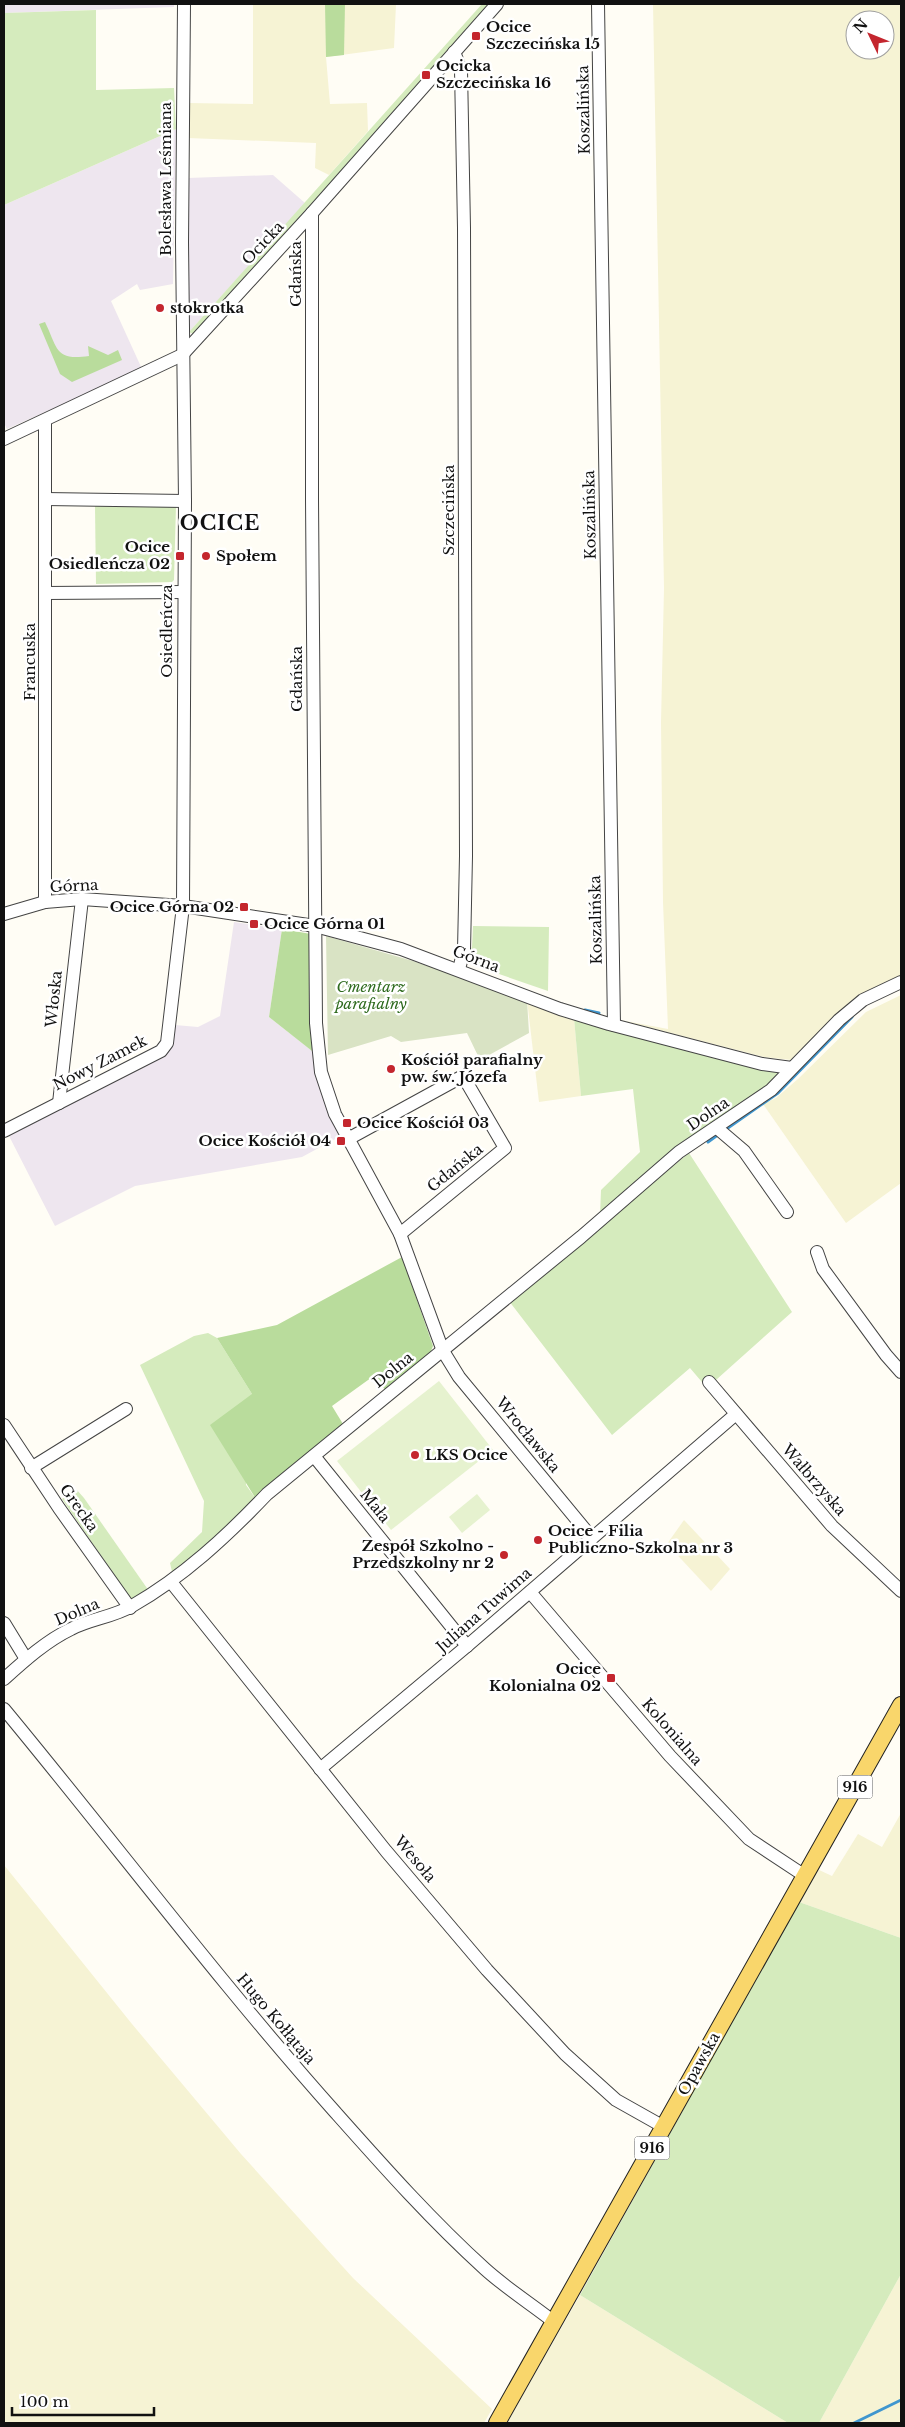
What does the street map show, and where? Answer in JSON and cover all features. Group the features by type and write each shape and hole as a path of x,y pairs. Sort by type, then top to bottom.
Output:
{"main road":[{"name":"Opawska","path":"498,2423 901,1705"}],"street":[{"name":"Bolesława Leśmiana","path":"182,355 184,4"},
{"name":"Ocicka","path":"4,440 182,355 312,214 497,4"},
{"name":"Koszalińska","path":"598,4 614,1025"},
{"name":"Szczecińska","path":"454,52 460,70 464,237 466,856 464,950 459,969"},
{"name":"Gdańska","path":"312,214 316,1022 321,1072 335,1114 400,1234 443,1351"},
{"name":"Osiedleńcza","path":"182,355 185,501 183,906"},
{"name":"Francuska","path":"45,421 45,902"},
{"path":"45,499 185,501"},
{"path":"46,593 184,592"},
{"name":"Górna","path":"4,914 45,902 82,899 183,906 315,926 401,949 459,969 560,1009 762,1064 792,1068"},
{"name":"Włoska","path":"59,1103 82,899"},
{"name":"Nowy Zamek","path":"4,1131 161,1051 167,1043 183,906"},
{"path":"792,1068 863,1000 901,982"},
{"name":"Dolna","path":"4,1679 26,1659 72,1629 130,1608 170,1582 234,1528 268,1494 581,1237 679,1152 721,1131 771,1090 792,1068"},
{"name":"Gdańska","path":"348,1139 463,1076 505,1148 400,1234"},
{"path":"721,1131 744,1151 787,1212"},
{"path":"816,1252 823,1269 901,1372"},
{"name":"Wrocławska","path":"443,1351 459,1377 592,1538"},
{"name":"Wałbrzyska","path":"709,1382 832,1526 901,1592"},
{"path":"31,1468 126,1409"},
{"name":"Juliana Tuwima","path":"320,1769 467,1646 736,1414"},
{"name":"Grecka","path":"4,1425 31,1468 130,1608"},
{"name":"Mała","path":"314,1456 467,1646"},
{"name":"Wesoła","path":"170,1582 320,1769 487,1970 565,2054 616,2100 664,2127"},
{"name":"Kolonialna","path":"530,1592 670,1756 748,1839 805,1876"},
{"path":"4,1623 26,1659"},
{"name":"Hugo Kołłątaja","path":"4,1710 62,1779 179,1928 284,2055 377,2160 430,2218 487,2271 554,2322"}],"shaded area":[{"path":"4,4 174,4 174,7 4,13"},
{"path":"253,4 396,4 394,48 326,57 330,104 367,103 368,131 329,175 315,168 316,143 188,138 188,103 253,104"},
{"path":"653,4 901,4 901,978 837,1019 791,1060 764,1057 620,1020 668,1029 663,902 661,722 664,588"},
{"path":"176,129 173,284 140,290 137,284 111,301 142,369 7,429 4,423 4,205"},
{"path":"273,175 305,203 189,332 188,178"},
{"path":"234,922 282,929 269,1017 312,1051 324,1098 339,1137 302,1157 135,1186 55,1226 8,1134 170,1049 175,1025 198,1027 220,1016"},
{"path":"901,995 901,1183 846,1223 763,1104 776,1098 798,1079 866,1012"},
{"path":"527,1000 574,1018 581,1096 539,1102"},
{"path":"684,1520 730,1569 711,1591 667,1544"},
{"path":"901,1813 901,1938 799,1902 817,1869 832,1876 858,1834 882,1847"},
{"path":"4,1865 132,2024 241,2154 353,2278 492,2409 484,2423 4,2423"},
{"path":"901,2274 901,2423 819,2423"},
{"path":"580,2295 788,2423 507,2423"}],"green space":[{"path":"325,4 345,4 344,55 326,57"},
{"path":"482,4 491,4 196,335 189,332"},
{"path":"96,10 96,90 174,88 176,129 4,205 4,13"},
{"path":"45,322 56,346 64,355 70,357 89,356 88,346 108,355 118,350 122,360 72,382 60,374 39,324"},
{"path":"176,505 174,580 172,582 96,584 95,506"},
{"path":"473,926 549,927 548,991 467,963 472,947"},
{"path":"282,929 311,934 312,1051 269,1017"},
{"name":"Cmentarz parafialny","path":"326,936 413,961 527,1000 529,1033 480,1060 467,1033 401,1042 391,1036 328,1055"},
{"path":"574,1018 788,1069 600,1217 601,1190 640,1152 633,1089 581,1096"},
{"path":"689,1153 792,1312 707,1388 690,1368 612,1435 509,1301"},
{"path":"402,1257 433,1346 429,1356 385,1390 375,1375 332,1406 343,1424 256,1499 210,1425 252,1394 217,1338 277,1325"},
{"path":"208,1333 217,1338 252,1394 246,1485 256,1499 242,1516 173,1576 170,1563 202,1532 204,1501 140,1365 194,1336"},
{"name":"LKS Ocice","path":"439,1381 493,1450 391,1530 337,1461"},
{"path":"76,1489 149,1591 133,1602 62,1499"},
{"path":"477,1494 490,1510 462,1533 449,1517"},
{"path":"799,1902 901,1938 901,2274 819,2423 788,2423 580,2295"}],"waterway":[{"path":"585,1010 599,1013"},
{"path":"725,1130 778,1093 852,1017"},
{"path":"708,1142 719,1134"},
{"path":"854,2423 901,2400"}],"place":[{"name":"Ocice Szczecińska 15","path":"476,36"},
{"name":"Ocicka Szczecińska 16","path":"426,75"},
{"name":"stokrotka","path":"160,308"},
{"name":"Ocice Osiedleńcza 02","path":"180,556"},
{"name":"Społem","path":"206,556"},
{"name":"Ocice Górna 02","path":"244,907"},
{"name":"Ocice Górna 01","path":"254,924"},
{"name":"Kościół parafialny pw. św. Józefa","path":"391,1069"},
{"name":"Ocice Kościół 03","path":"347,1123"},
{"name":"Ocice Kościół 04","path":"341,1141"},
{"name":"LKS Ocice","path":"415,1455"},
{"name":"Ocice - Filia Publiczno-Szkolna nr 3","path":"538,1540"},
{"name":"Zespół Szkolno - Przedszkolny nr 2","path":"504,1555"},
{"name":"Ocice Kolonialna 02","path":"611,1678"}],"district":[{"name":"OCICE","path":"220,523"}]}
